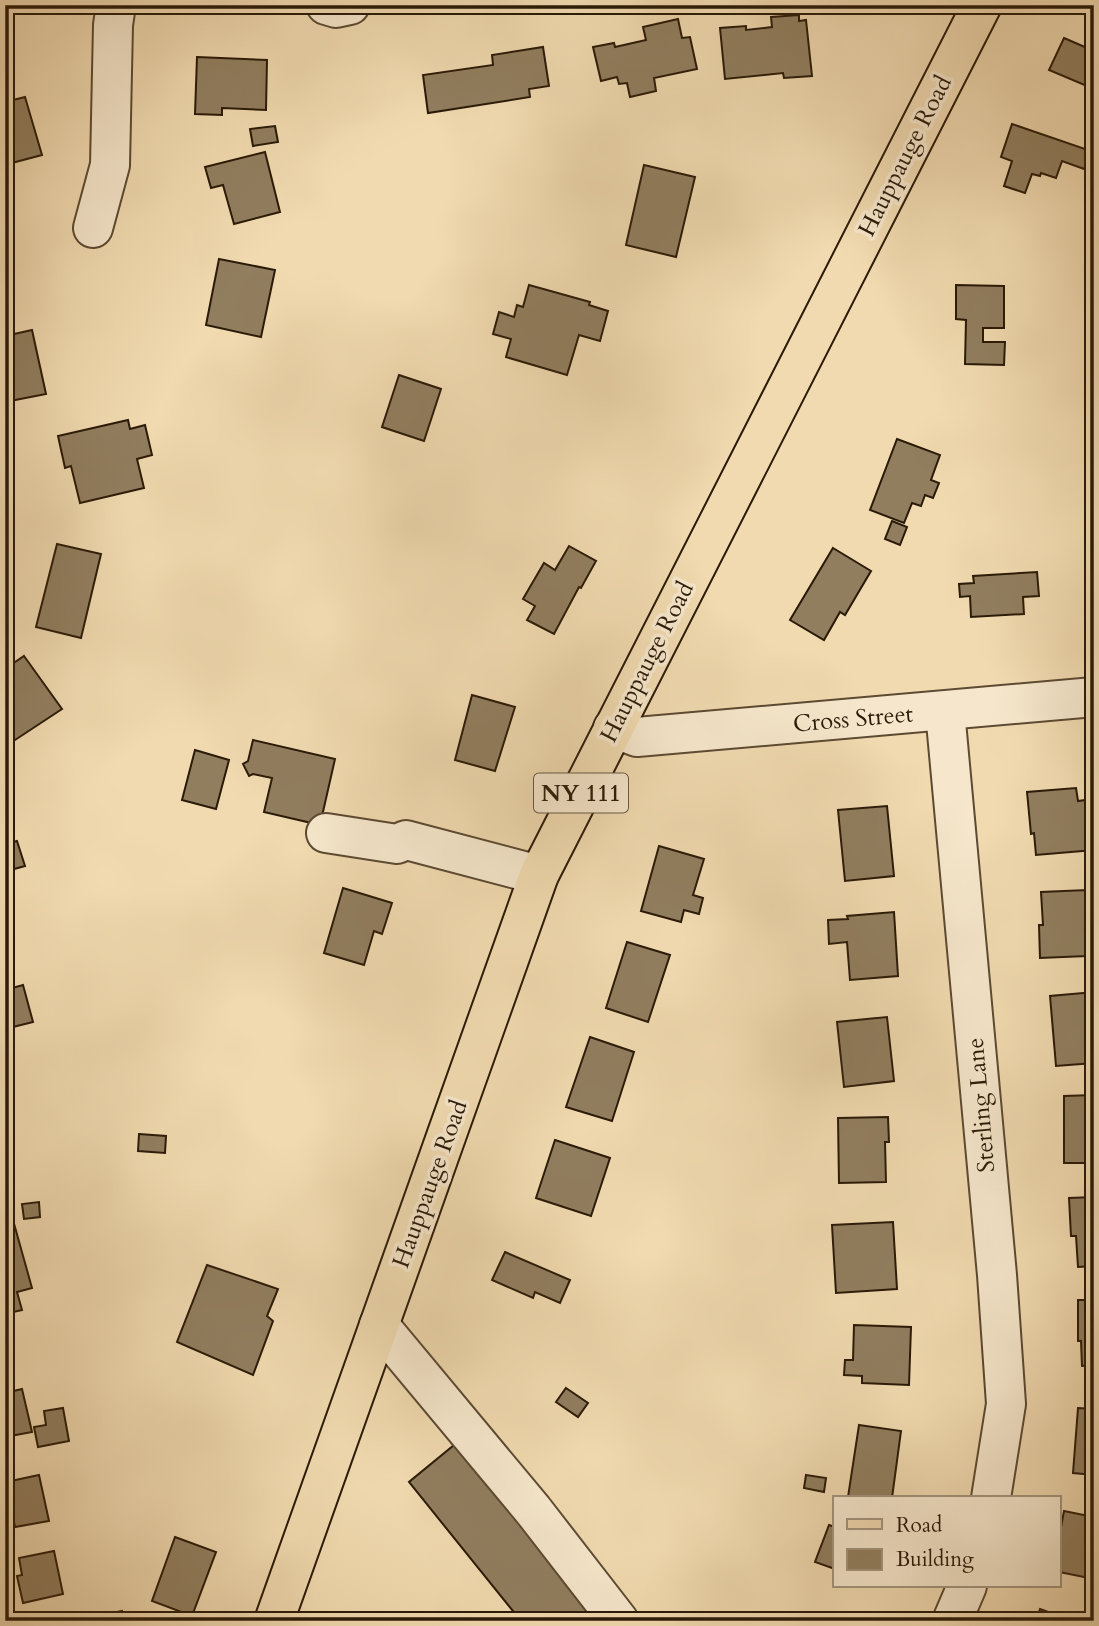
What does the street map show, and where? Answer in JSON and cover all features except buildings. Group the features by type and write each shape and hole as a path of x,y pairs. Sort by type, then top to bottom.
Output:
{"main road":[{"name":"Hauppauge Road","path":"274,1621 539,875 982,5"}],"street":[{"path":"93,228 110,165 113,25 116,5"},
{"path":"326,5 335,8 350,5"},
{"name":"Cross Street","path":"613,728 636,737 1094,697"},
{"name":"Sterling Lane","path":"945,711 997,1276 1006,1404 991,1496"},
{"path":"326,833 397,844 406,840 539,875"},
{"path":"379,1325 533,1510 619,1621"},
{"path":"952,1621 966,1588"}]}
